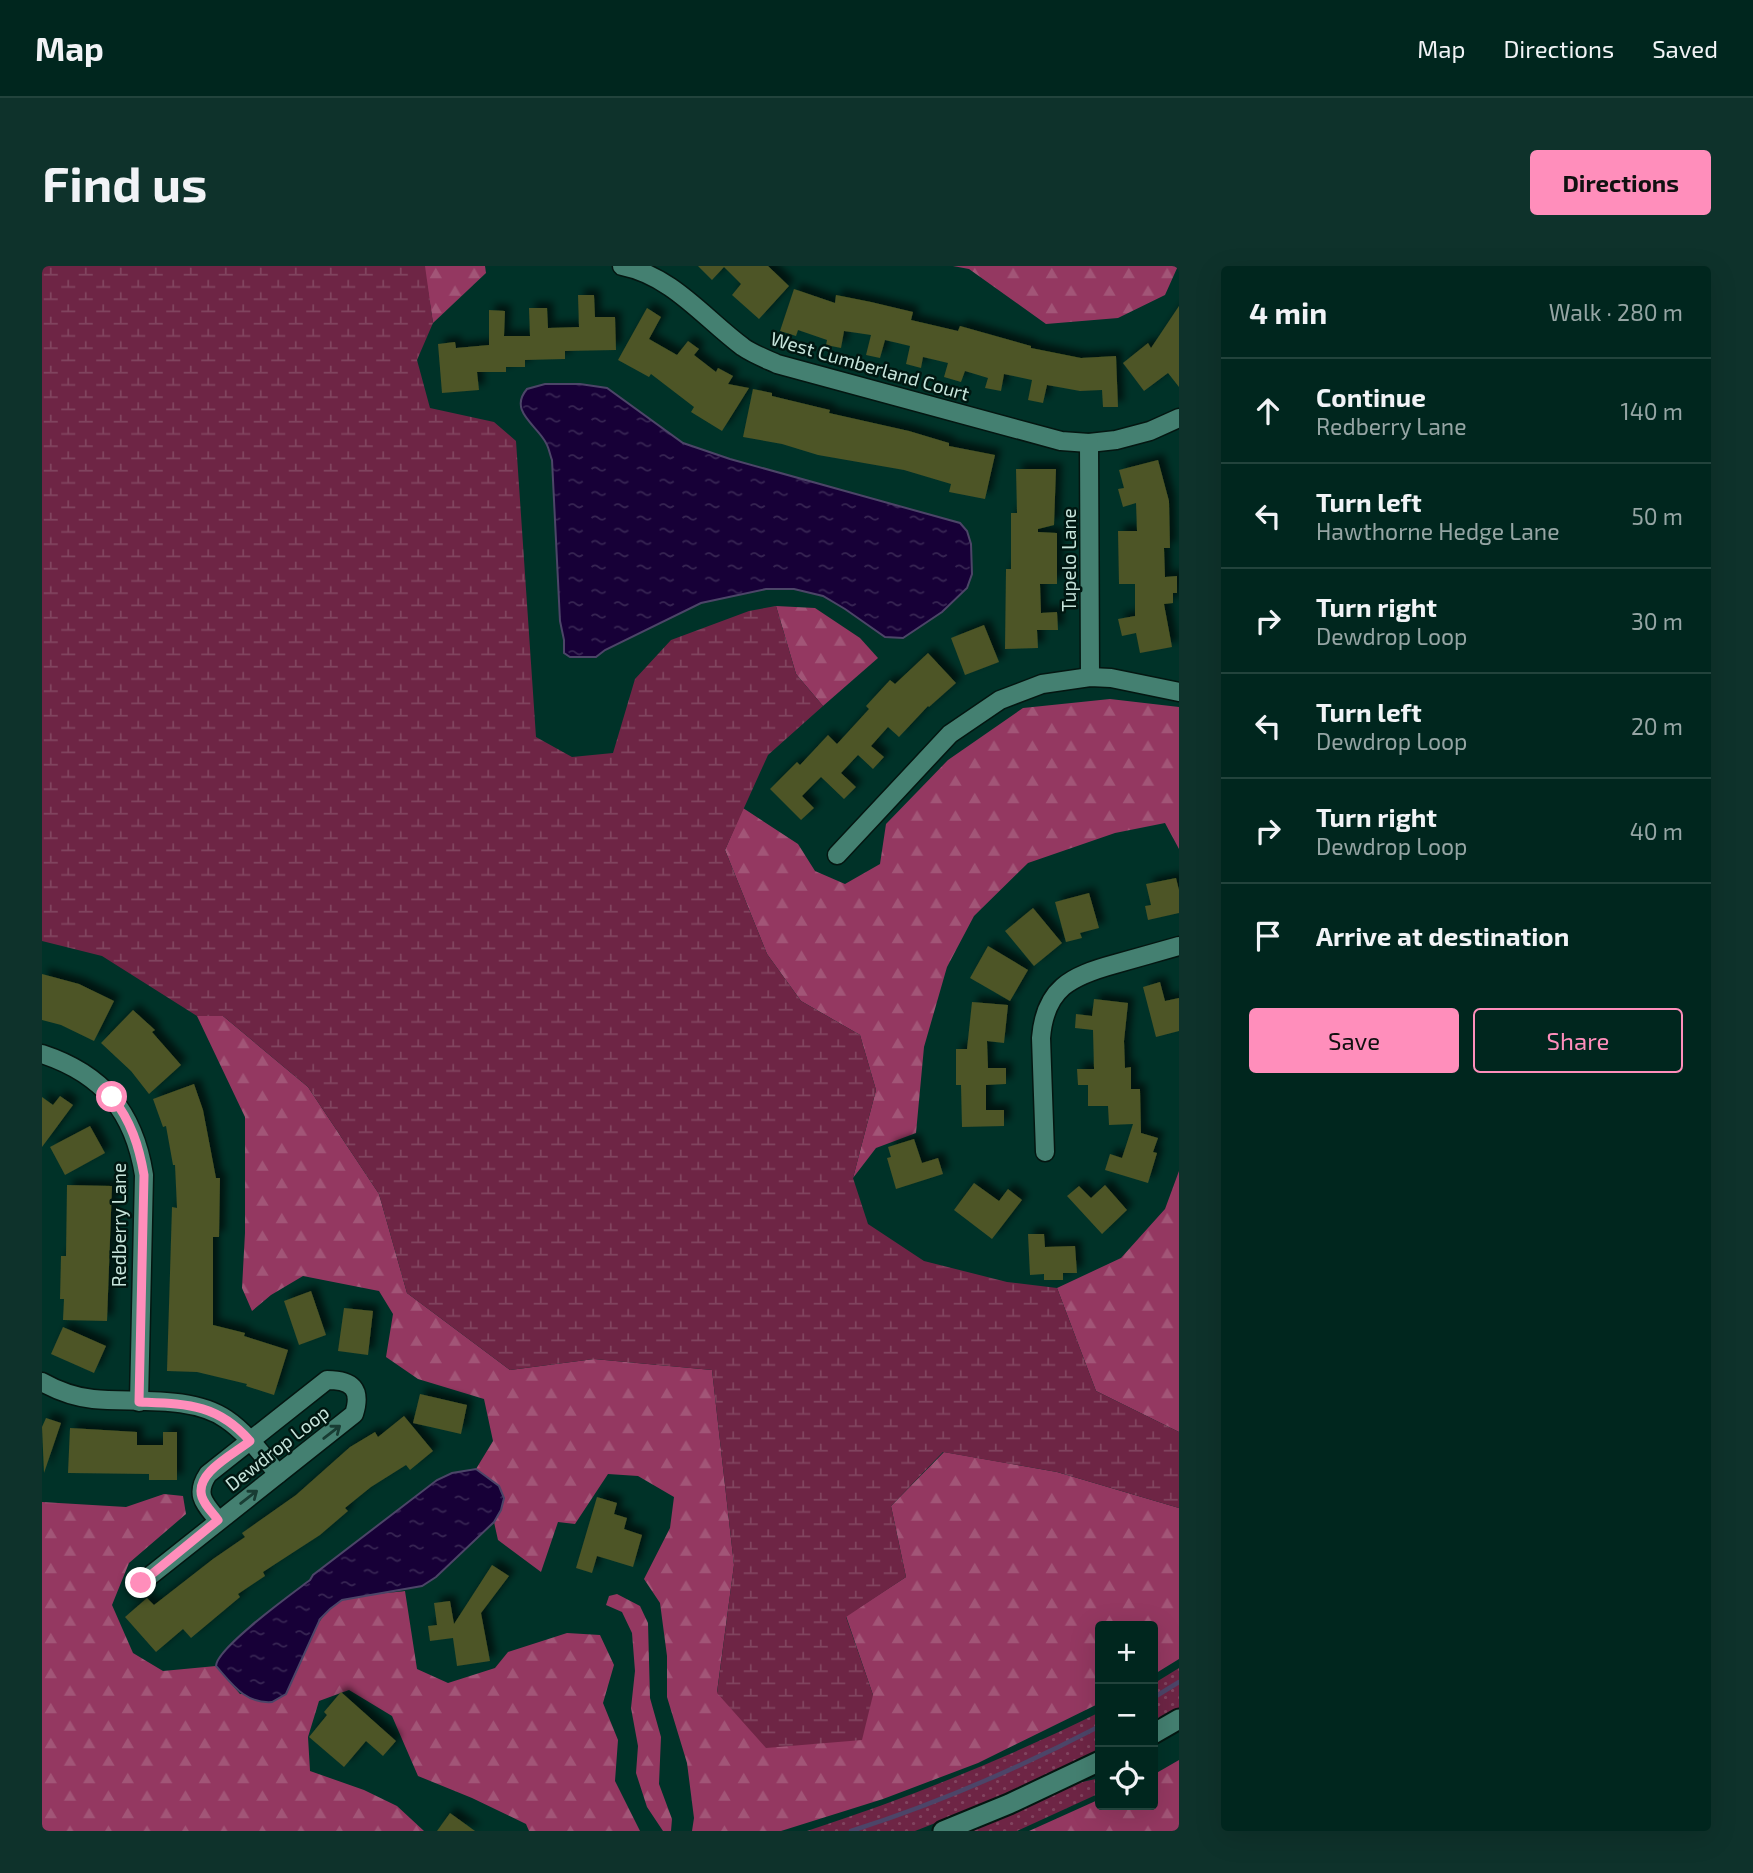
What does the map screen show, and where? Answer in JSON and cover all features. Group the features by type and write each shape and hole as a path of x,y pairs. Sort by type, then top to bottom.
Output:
{"street":[{"name":"West Cumberland Court","path":"622,266 648,274 670,285 744,347 777,364 1039,437 1089,443 1116,440 1150,431 1179,418"},
{"name":"Tupelo Lane","path":"1089,443 1090,677"},
{"path":"837,855 956,728 1000,700 1062,679 1090,677 1111,678 1179,692"},
{"path":"1045,1152 1041,1038 1042,1022 1052,999 1062,986 1084,973 1179,946"},
{"name":"Redberry Lane","path":"42,1054 74,1067 104,1088 120,1107 132,1128 140,1151 144,1175 139,1402"},
{"name":"Dewdrop Loop","path":"141,1583 354,1414 357,1395 354,1388 339,1380 327,1380 208,1474 201,1484 201,1494 218,1520"},
{"path":"42,1382 58,1391 78,1397 190,1404 208,1409 225,1417 239,1429 278,1474"},
{"path":"1158,1731 1179,1719"},
{"path":"943,1831 1009,1804 1095,1762"}],"green space":[{"path":"42,266 425,266 433,323 417,360 430,408 494,422 516,441 536,737 572,757 613,753 635,679 671,640 749,611 776,606 796,674 823,706 768,755 725,850 767,954 801,1001 860,1035 876,1090 853,1178 868,1224 924,1261 1007,1282 1057,1288 1096,1391 1179,1432 1179,1508 1057,1472 943,1452 891,1506 906,1577 846,1617 873,1695 862,1740 766,1748 717,1693 734,1565 712,1370 594,1359 510,1370 407,1293 379,1194 308,1087 223,1016 197,1016 102,956 42,941"},
{"path":"424,266 485,266 486,273 433,323"},
{"path":"953,266 1178,266 1165,295 1118,318 1046,324 969,269"},
{"path":"776,606 815,608 860,638 878,658 823,706 796,674"},
{"path":"1110,699 1179,707 1179,849 1165,823 1115,833 1028,863 974,916 947,967 924,1047 916,1133 876,1148 853,1178 876,1090 860,1035 801,1001 767,954 725,850 743,808 798,844 815,871 845,884 880,864 886,824 948,760 1023,708"},
{"path":"197,1016 223,1016 308,1087 379,1194 407,1293 510,1370 594,1359 712,1370 734,1565 717,1692 873,1695 846,1616 906,1577 891,1506 944,1452 1057,1472 1179,1508 1179,1659 1158,1672 1158,1621 1095,1621 1095,1705 978,1763 883,1799 781,1831 692,1831 694,1818 687,1763 667,1697 667,1656 660,1603 644,1579 670,1528 674,1497 638,1476 608,1474 575,1524 558,1522 541,1572 498,1540 494,1522 501,1510 499,1486 476,1469 493,1441 484,1399 418,1379 386,1357 393,1314 379,1291 303,1276 271,1295 252,1311 242,1288 245,1117"},
{"path":"1179,1171 1179,1432 1096,1391 1057,1288 1121,1258 1165,1209"},
{"path":"164,1494 183,1496 186,1514 129,1563 112,1605 133,1653 163,1671 216,1666 240,1694 286,1693 315,1629 331,1608 354,1597 405,1591 417,1669 448,1683 495,1668 508,1652 567,1633 600,1635 614,1665 603,1703 618,1740 615,1781 640,1831 529,1831 526,1824 418,1776 392,1716 349,1690 319,1701 308,1737 310,1771 364,1790 397,1806 424,1831 42,1831 42,1502 126,1507"},
{"path":"617,1594 640,1606 648,1623 650,1698 661,1737 659,1784 672,1819 671,1831 663,1831 647,1807 636,1773 638,1746 631,1708 635,1671 632,1633 622,1612 606,1605 609,1596"},
{"path":"1179,1668 1179,1708 1158,1720 1158,1684 1158,1681"},
{"path":"1095,1714 1095,1752 1007,1795 915,1831 807,1831 956,1777"},
{"path":"1179,1760 1179,1831 1029,1831 1095,1801 1095,1810 1158,1810 1158,1772"},
{"path":"1095,1779 1095,1795 1017,1831 962,1831 1069,1785"}],"water":[{"path":"545,384 580,384 607,388 683,443 730,459 960,523 967,531 971,544 972,574 967,588 942,612 903,638 885,637 823,596 794,589 766,589 701,603 605,650 596,657 570,657 564,653 560,621 552,460 546,443 526,418 521,404 527,389"},
{"path":"476,1469 499,1486 504,1498 494,1522 436,1577 422,1586 342,1600 330,1609 320,1619 286,1694 272,1702 254,1700 240,1692 216,1666 219,1658 241,1634 437,1480 452,1473"}],"building":[{"path":"698,266 768,266 789,286 759,319 732,295 741,284 724,267 712,280"},
{"path":"794,289 835,303 836,295 913,312 911,320 958,331 960,326 1031,348 1081,358 1116,356 1118,407 1103,407 1102,390 1080,391 1047,385 1043,403 1028,400 1032,380 1004,374 1001,391 985,388 988,378 965,371 961,382 944,377 948,363 923,357 921,368 906,364 910,346 885,340 880,358 866,355 871,335 844,331 841,348 826,345 827,340 798,330 796,336 780,331"},
{"path":"578,295 594,295 595,317 615,317 616,350 565,351 565,359 525,360 525,367 506,367 506,372 477,372 479,390 442,393 438,344 455,342 456,348 489,345 489,310 505,311 504,336 530,336 529,308 547,308 548,328 579,327"},
{"path":"1179,306 1179,387 1168,373 1144,391 1123,363 1148,343 1151,348"},
{"path":"647,308 661,317 649,339 677,355 688,341 699,349 694,355 716,372 718,368 733,376 728,384 749,388 722,431 691,412 694,407 651,374 649,377 618,360"},
{"path":"753,389 830,410 829,413 909,431 949,443 949,446 995,455 985,499 949,492 951,484 904,470 818,455 782,444 743,437"},
{"path":"1158,460 1169,501 1170,548 1164,548 1165,577 1177,576 1177,593 1173,593 1173,603 1164,604 1172,647 1140,653 1136,633 1122,636 1118,619 1135,616 1135,584 1119,584 1118,531 1137,531 1136,503 1123,507 1118,489 1124,488 1119,470"},
{"path":"1016,469 1056,469 1054,525 1038,529 1038,532 1057,533 1057,584 1040,584 1041,613 1057,612 1058,630 1037,630 1038,648 1005,649 1006,569 1011,569 1011,513 1017,513"},
{"path":"984,625 999,662 965,675 951,638"},
{"path":"928,653 956,683 928,706 899,737 888,727 871,746 884,757 873,769 858,755 841,773 856,787 844,799 821,777 802,796 814,808 801,820 770,789 797,762 800,765 828,735 837,744 869,709 866,706 890,680 895,684"},
{"path":"1176,878 1179,913 1148,920 1145,906 1151,905 1146,884"},
{"path":"1089,893 1099,928 1080,933 1082,938 1066,942 1055,902"},
{"path":"1033,908 1062,943 1034,966 1005,931"},
{"path":"988,946 1028,970 1010,1001 970,978"},
{"path":"42,974 79,984 114,1001 94,1041 61,1025 42,1020"},
{"path":"1160,982 1165,1001 1179,998 1179,1031 1156,1037 1143,987"},
{"path":"1094,999 1128,1003 1124,1041 1125,1068 1131,1067 1131,1089 1140,1089 1141,1133 1158,1138 1153,1152 1157,1153 1148,1183 1105,1170 1110,1154 1122,1158 1133,1124 1109,1125 1108,1106 1088,1106 1088,1085 1078,1085 1077,1069 1094,1069 1093,1030 1075,1028 1076,1014 1092,1016"},
{"path":"972,1002 1008,1005 1004,1043 987,1041 988,1068 1006,1068 1006,1084 986,1085 986,1110 1004,1110 1004,1126 962,1127 961,1085 956,1085 956,1049 967,1049"},
{"path":"133,1010 155,1030 152,1032 181,1065 149,1094 131,1071 101,1043"},
{"path":"194,1084 203,1110 216,1178 220,1178 219,1237 213,1237 213,1325 245,1333 244,1336 288,1350 274,1395 246,1386 247,1384 197,1372 167,1371 172,1207 177,1208 175,1165 166,1126 163,1127 153,1099"},
{"path":"60,1096 73,1105 42,1147 42,1097 53,1105"},
{"path":"90,1126 105,1153 65,1175 50,1147"},
{"path":"914,1139 922,1163 938,1158 943,1174 896,1189 887,1158 891,1157 888,1147"},
{"path":"974,1183 999,1201 1008,1189 1022,1200 992,1239 954,1210"},
{"path":"67,1185 112,1186 107,1321 63,1320 64,1299 60,1299 61,1256 66,1256"},
{"path":"1105,1185 1127,1210 1102,1234 1067,1196 1079,1186 1091,1198"},
{"path":"1028,1234 1044,1234 1045,1247 1075,1246 1077,1273 1063,1273 1063,1280 1044,1280 1044,1274 1030,1275"},
{"path":"311,1291 326,1335 299,1345 284,1301"},
{"path":"344,1308 373,1311 368,1355 338,1351"},
{"path":"63,1327 106,1346 94,1373 51,1354"},
{"path":"420,1394 467,1405 461,1434 413,1423"},
{"path":"404,1416 433,1451 410,1470 406,1465 371,1487 345,1508 348,1511 320,1535 263,1572 265,1576 238,1594 240,1597 191,1638 183,1629 156,1652 125,1617 147,1598 154,1605 245,1537 242,1533 296,1495 350,1447 375,1432 378,1437"},
{"path":"46,1418 61,1423 44,1473 42,1427"},
{"path":"70,1428 137,1432 137,1445 163,1445 163,1432 177,1432 177,1480 149,1480 149,1474 68,1473"},
{"path":"597,1497 617,1503 614,1514 627,1518 624,1529 642,1535 633,1567 597,1556 592,1573 576,1568"},
{"path":"492,1565 509,1576 481,1613 490,1661 457,1666 453,1638 430,1641 428,1626 437,1625 434,1603 450,1601 454,1624"},
{"path":"341,1692 396,1741 383,1756 366,1741 344,1767 309,1737 327,1715 324,1712"},
{"path":"450,1813 475,1831 437,1831"}],"waterway":[{"path":"1158,1695 1179,1682"},
{"path":"851,1831 978,1784 1095,1728"}],"route":[{"path":"112,1097 132,1128 144,1175 139,1402 190,1404 208,1409 225,1417 250,1441 208,1474 201,1484 205,1503 218,1520 141,1583"}]}
